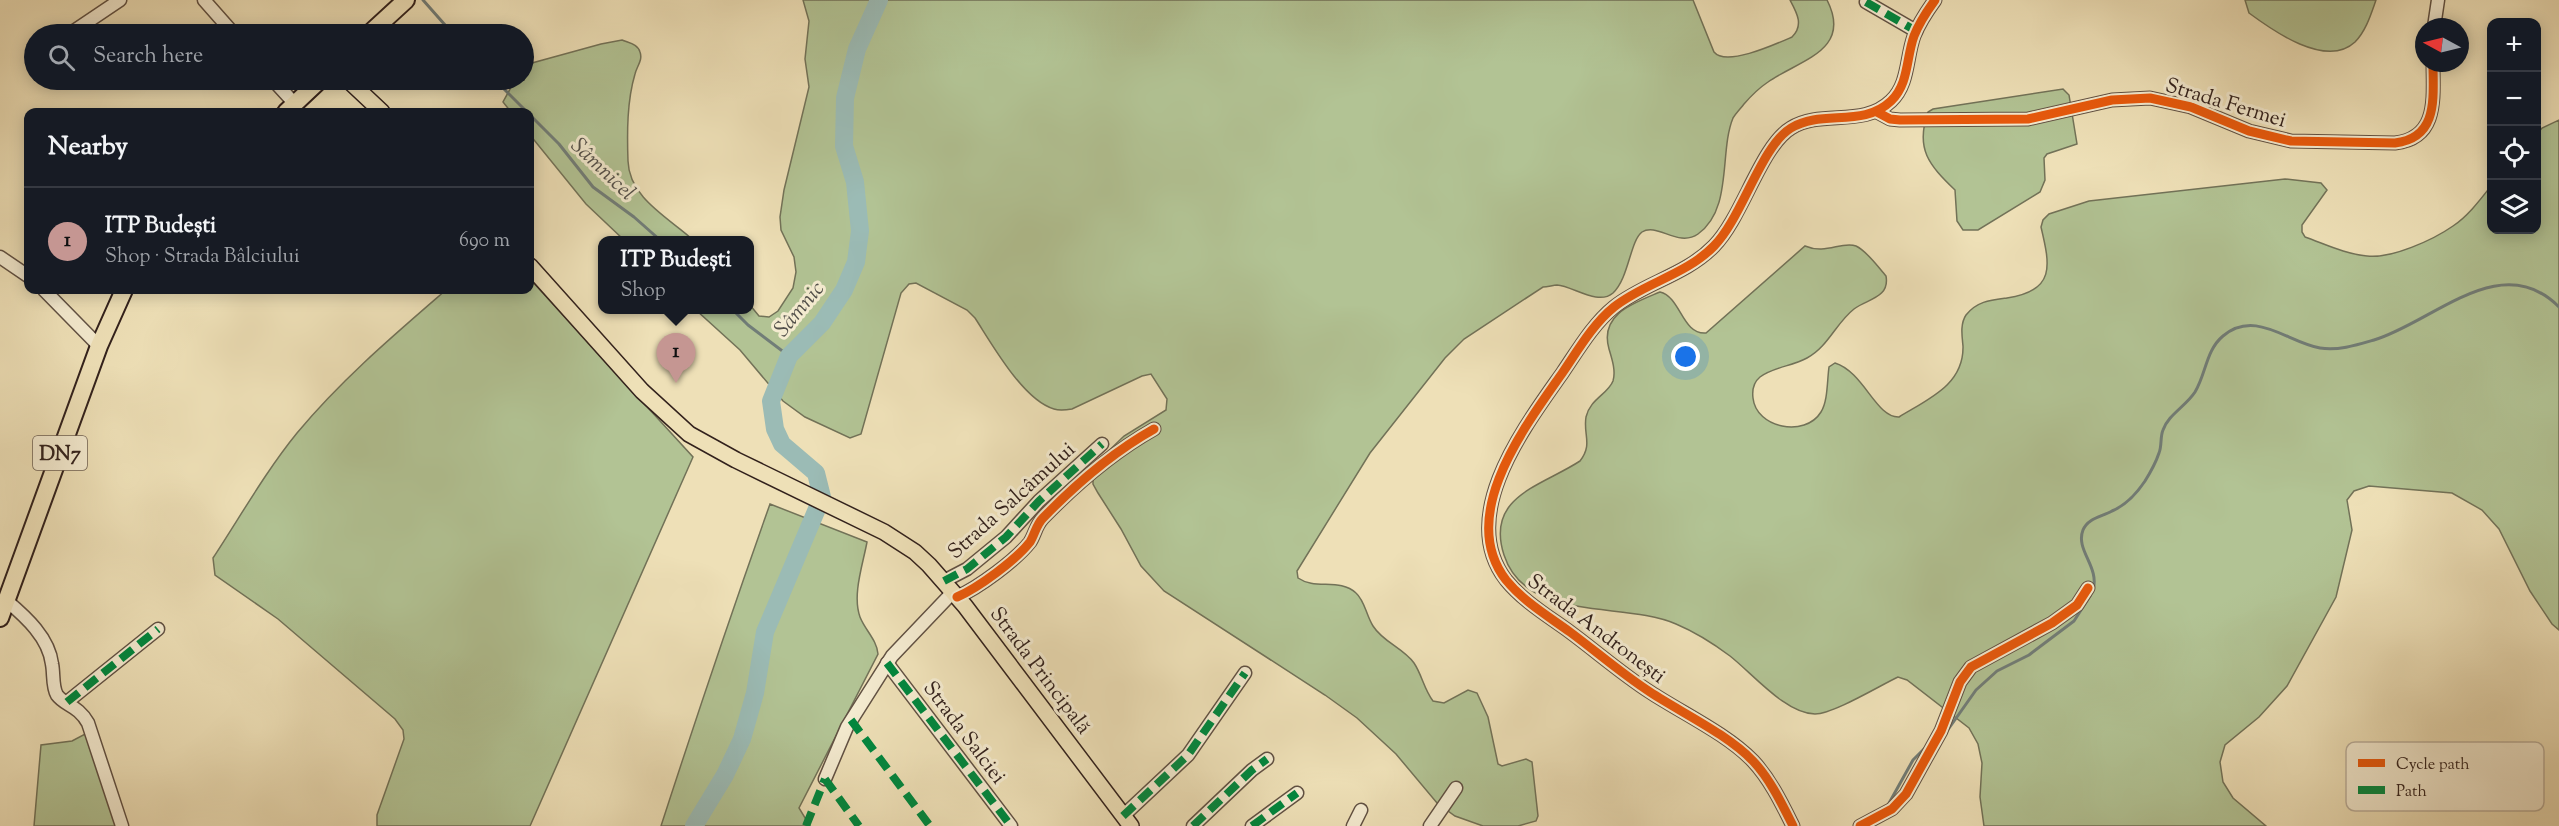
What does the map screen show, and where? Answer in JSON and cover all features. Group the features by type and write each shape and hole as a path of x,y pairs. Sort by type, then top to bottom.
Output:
{"highway":[{"path":"380,24 400,5"},
{"path":"291,108 310,90"},
{"name":"DN7","path":"0,618 99,346 122,294"}],"main road":[{"path":"359,90 378,108"},
{"name":"Strada Principală","path":"534,270 656,406 689,434 736,460 898,540 915,552 951,590 1127,821"}],"street":[{"path":"84,24 120,0"},
{"path":"204,0 225,24"},
{"path":"1877,112 1894,99 1902,87 1916,31 1935,0"},
{"path":"2435,18 2438,0"},
{"path":"1866,2 1916,31"},
{"name":"Strada Fermei","path":"1877,112 1890,119 1900,120 2028,119 2112,100 2150,98 2191,107 2249,131 2281,139 2320,143 2395,143 2408,142 2426,126 2432,108 2433,72"},
{"path":"279,90 291,108"},
{"name":"Strada Andronești","path":"1793,826 1768,780 1741,750 1648,691 1516,591 1494,560 1490,547 1490,517 1498,483 1514,446 1591,332 1613,308 1692,265 1716,244 1727,231 1773,148 1789,129 1810,121 1862,117 1877,112"},
{"path":"0,257 24,273"},
{"path":"48,294 99,346"},
{"path":"825,779 847,727 887,663 951,590 968,592 1015,557 1031,540 1042,519 1100,466 1130,442 1154,429"},
{"name":"Strada Salcâmului","path":"951,590 967,568 1005,537 1102,444"},
{"path":"1860,826 1882,815 1900,802 1941,730 1960,682 1971,667 2052,623 2077,605 2088,588"},
{"path":"7,601 21,613 43,639 52,662 56,693 79,710 88,723 122,826"},
{"path":"67,702 158,629"},
{"name":"Strada Salciei","path":"887,663 1011,826"},
{"path":"1127,821 1188,755 1245,673"},
{"path":"1193,826 1252,770 1267,759"},
{"path":"1430,826 1455,788"},
{"path":"1252,826 1297,793"},
{"path":"1353,826 1361,810"}],"green space":[{"path":"803,0 1693,0 1714,52 1720,56 1729,57 1752,53 1792,37 1798,28 1798,23 1797,14 1790,0 1827,0 1833,17 1833,31 1828,43 1807,60 1761,87 1733,118 1721,195 1709,223 1698,234 1690,238 1675,237 1654,230 1642,232 1635,243 1623,278 1613,293 1607,296 1593,296 1557,285 1543,287 1464,339 1445,358 1370,453 1297,571 1298,578 1305,581 1343,586 1356,593 1377,632 1414,663 1433,701 1444,703 1468,690 1477,693 1488,717 1498,764 1502,766 1526,759 1532,762 1538,816 1536,821 1518,826 1483,826 1455,816 1437,803 1396,754 1357,718 1164,591 1141,566 1093,484 1093,466 1124,436 1166,410 1167,399 1151,374 1142,376 1072,409 1054,409 1042,404 1020,383 967,310 916,283 909,284 901,293 861,434 850,438 805,417 783,401 740,350 700,314 754,314 754,310 759,316 769,317 778,311 793,288 796,272 794,257 781,230 780,217 784,190 809,87 805,59 809,21"},
{"path":"2245,0 2376,0 2359,38 2343,49 2329,51 2315,49 2285,37 2249,13"},
{"path":"622,40 639,49 641,55 632,84 629,106 628,161 630,174 635,186 652,206 688,236 620,236 586,204 534,140 534,108 508,108 503,102 510,90 534,90 534,62"},
{"path":"2063,89 2069,95 2077,144 2047,154 2044,158 2045,180 2040,192 1978,230 1963,230 1957,221 1955,190 1932,164 1924,146 1924,125 1928,112 1933,109"},
{"path":"2559,120 2559,630 2552,624 2530,591 2499,529 2482,510 2452,493 2369,486 2354,491 2347,500 2352,530 2336,597 2287,686 2259,717 2225,745 2220,762 2223,782 2233,798 2266,826 1984,826 1980,797 1982,763 1978,744 1969,728 1907,680 1898,677 1844,705 1823,713 1804,712 1781,700 1730,656 1690,631 1654,617 1554,601 1533,591 1516,577 1504,555 1500,535 1503,519 1510,506 1534,486 1580,461 1584,455 1587,444 1585,423 1588,411 1611,386 1614,377 1607,337 1614,318 1630,306 1660,292 1673,301 1692,328 1706,333 1805,246 1826,249 1850,245 1860,248 1886,276 1885,289 1876,297 1854,309 1821,348 1814,353 1801,361 1760,377 1754,386 1753,398 1756,408 1772,422 1782,426 1804,425 1814,420 1821,412 1826,397 1829,367 1835,363 1854,375 1883,410 1899,417 1932,397 1951,381 1958,371 1962,360 1963,322 1970,310 1985,302 2023,294 2042,282 2047,264 2041,227 2043,220 2049,214 2089,201 2285,179 2321,183 2327,190 2302,225 2305,237 2359,255 2388,255 2434,237 2464,218 2487,191 2487,234 2541,234 2542,128"},
{"path":"534,283 693,457 530,826 377,826 377,815 404,739 403,730 395,719 278,619 215,575 213,558 264,478 297,433 350,376 441,294 534,294"},
{"path":"770,504 867,542 857,599 860,617 878,654 799,808 810,826 661,826 714,665"},
{"path":"87,733 117,826 34,826 41,745 72,741"}],"waterway":[{"name":"Sâmnicel","path":"423,0 444,24"},
{"name":"Sâmnic","path":"694,826 725,775 742,739 755,693 765,632 822,497 816,473 782,444 775,429 771,401 789,356 822,323 844,290 856,262 860,231 855,182 844,146 845,98 857,49 879,0"},
{"name":"Sâmnicel","path":"505,90 523,108"},
{"name":"Sâmnicel","path":"534,119 559,144 593,187 655,236"},
{"path":"2093,590 2093,574 2082,545 2081,537 2085,526 2091,520 2126,502 2142,485 2158,456 2165,425 2195,392 2213,348 2223,336 2235,329 2259,326 2320,348 2347,347 2396,331 2466,295 2490,287 2514,285 2537,291 2559,307"},
{"name":"Sâmnicel","path":"737,314 789,356"},
{"path":"1947,731 1976,690 1997,671 2029,655 2074,621 2090,596"},
{"path":"1888,805 1913,760 1927,746"}],"marked path":[{"path":"1866,2 1916,31"},
{"path":"944,581 967,569 1006,537 1039,501 1102,444"},
{"path":"67,702 158,629"},
{"path":"887,663 1011,826"},
{"path":"1123,816 1188,755 1245,673"},
{"path":"851,720 930,826"},
{"path":"1193,826 1252,770 1267,759"},
{"path":"825,779 859,826"},
{"path":"806,826 825,779"},
{"path":"1252,826 1297,793"}],"cycle path":[{"path":"1793,826 1765,776 1742,751 1640,685 1536,608 1513,588 1506,580 1493,555 1489,528 1492,500 1502,472 1531,418 1599,321 1614,307 1638,291 1678,272 1714,246 1734,218 1770,150 1791,128 1803,122 1868,114 1891,101 1904,79 1916,31 1935,0"},
{"path":"1877,112 1890,119 1900,120 2028,119 2112,100 2150,98 2191,107 2249,131 2291,141 2395,143 2409,140 2420,133 2426,124 2433,102 2433,72"},
{"path":"957,597 1006,565 1024,549 1041,521 1068,493 1110,458 1154,429"},
{"path":"1860,826 1892,809 1906,794 1941,731 1960,682 1971,667 2052,623 2077,605 2088,588"}],"place":[{"name":"ITP Budești","path":"676,383"}]}
